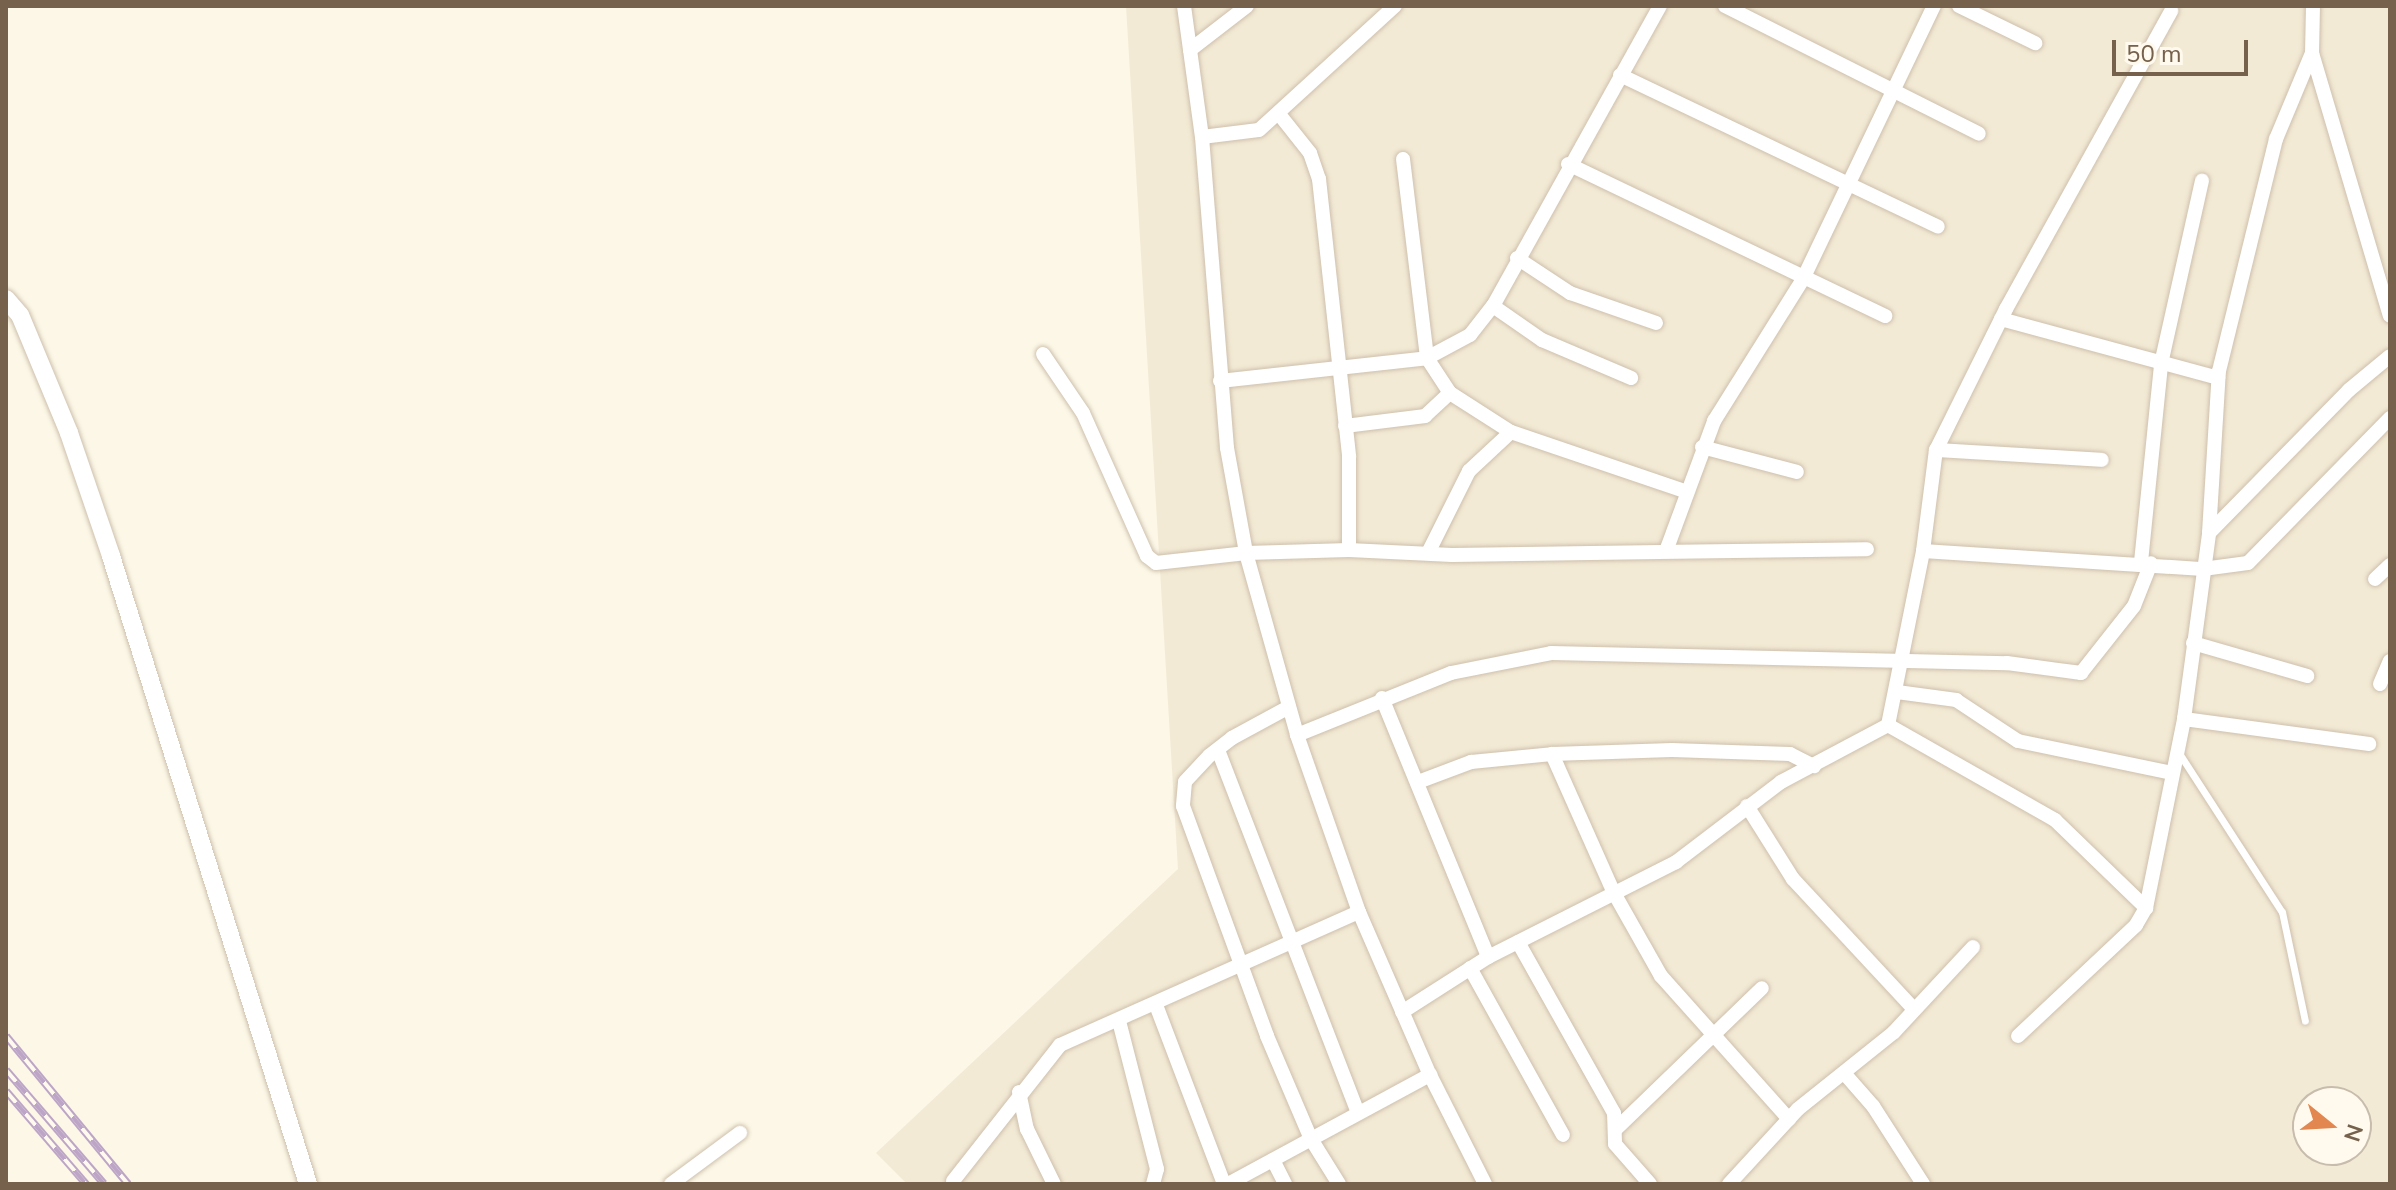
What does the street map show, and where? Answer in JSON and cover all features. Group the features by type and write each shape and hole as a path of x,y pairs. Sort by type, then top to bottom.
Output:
{"street":[{"path":"1184,6 1202,137 1220,381 1246,553 1297,735 1359,912 1430,1075 1485,1184"},
{"path":"1190,50 1247,6"},
{"path":"1202,137 1259,130 1395,6"},
{"path":"1220,381 1427,358 1470,335 1493,306 1568,164 1660,6"},
{"path":"1725,6 1979,134"},
{"path":"1666,551 1702,447 1803,279 1934,6"},
{"path":"1959,6 2035,43"},
{"path":"2313,6 2312,53 2390,316"},
{"path":"1402,1012 1488,957 1676,862 1747,806 1888,725 1904,660 1936,450 2001,319 2171,11"},
{"path":"2018,1036 2136,925 2146,908 2184,719 2209,533 2218,378 2276,139 2312,53"},
{"path":"1620,75 1938,227"},
{"path":"1279,114 1310,153 1319,179 1345,426 1349,550"},
{"path":"1403,159 1427,358 1450,393 1511,432 1687,492"},
{"path":"1568,164 1885,316"},
{"path":"1297,735 1382,698 1476,665 1551,653 2007,663 2081,673 2134,606 2146,562 2161,364 2202,181"},
{"path":"1517,258 1570,293 1656,323"},
{"path":"6,299 20,315 69,433 308,1184"},
{"path":"1493,306 1542,340 1631,378"},
{"path":"2001,319 2218,378"},
{"path":"1043,354 1083,413 1151,561 1246,553 1349,550 1428,553 1867,549"},
{"path":"2209,533 2349,390 2390,356"},
{"path":"1345,426 1425,416 1450,393"},
{"path":"1923,551 2146,562 2203,569 2257,557 2390,418"},
{"path":"1428,553 1469,471 1511,432"},
{"path":"1702,447 1797,472"},
{"path":"1936,450 2102,460"},
{"path":"2375,579 2390,565"},
{"path":"2193,643 2307,676"},
{"path":"2380,684 2390,661"},
{"path":"1897,692 1956,700 2018,741 2173,773"},
{"path":"1382,698 1488,957"},
{"path":"1289,707 1218,750 1185,782 1183,806 1239,967 1311,1139 1339,1184"},
{"path":"2184,719 2369,744"},
{"path":"1888,725 2055,820 2146,908"},
{"path":"1218,750 1358,1113"},
{"path":"1418,782 1471,762 1552,754 1790,754 1814,766"},
{"path":"1552,754 1614,893 1661,976 1789,1119"},
{"path":"1747,806 1793,879 1914,1009"},
{"path":"953,1181 1019,1092 1060,1045 1156,1005 1359,912"},
{"path":"1518,942 1614,1113 1615,1144 1650,1184"},
{"path":"1729,1184 1789,1119 1914,1009 1973,947"},
{"path":"1470,968 1563,1135"},
{"path":"1615,1130 1762,988"},
{"path":"1156,1005 1231,1183 1430,1075"},
{"path":"1119,1021 1157,1169 1153,1184"},
{"path":"1844,1073 1873,1106 1923,1184"},
{"path":"1019,1092 1027,1129 1054,1184"},
{"path":"671,1184 740,1133"},
{"path":"1273,1160 1285,1184"}],"lane":[{"path":"2179,752 2211,794 2282,912 2305,1021"}],"shaded area":[{"path":"1126,6 2390,6 2390,1184 907,1184 876,1153 1178,869"}],"railway":[{"path":"6,1036 128,1184"},
{"path":"6,1070 104,1184"},
{"path":"6,1091 86,1184"}]}
